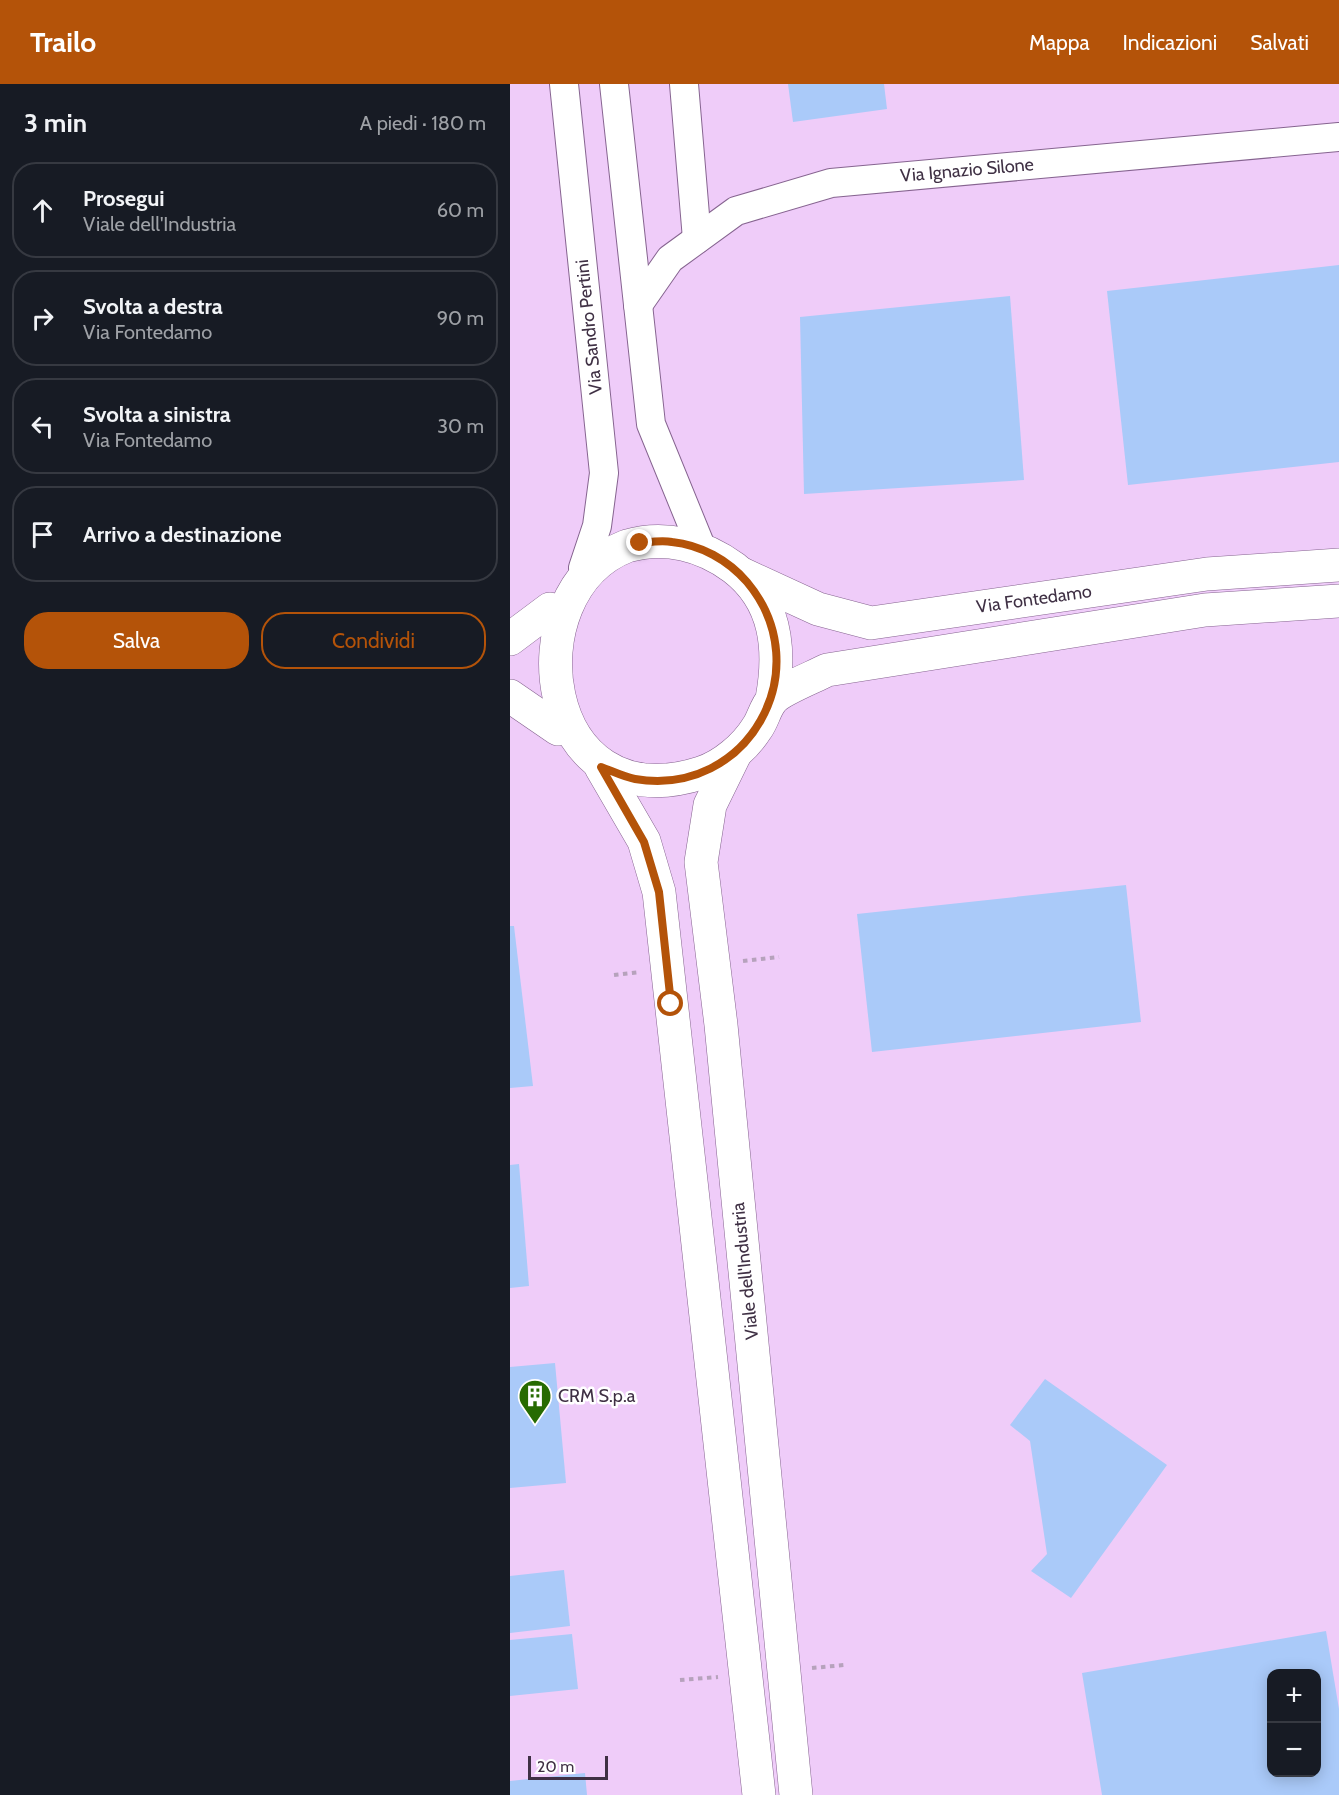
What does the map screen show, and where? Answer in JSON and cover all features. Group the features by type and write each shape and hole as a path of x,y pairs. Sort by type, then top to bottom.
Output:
{"main road":[{"name":"Via Fontedamo","path":"559,730 545,702 538,671 540,639 550,609 564,587 583,568 609,551 640,543 671,542 702,549 738,572 818,609 871,623 1207,574 1339,565"},
{"name":"Via Fontedamo","path":"510,696 559,730 578,751 601,767 634,779 670,781 704,772 735,754 757,729 772,699 778,665 774,630 761,598 738,572"},
{"name":"Via Fontedamo","path":"772,699 827,670 1205,610 1339,601"},
{"name":"Via Fontedamo","path":"510,639 550,609"},
{"name":"Viale dell'Industria","path":"735,754 710,805 701,862 722,1037 796,1795"},
{"path":"601,767 644,842 659,892 759,1795"}],"street":[{"name":"Via Sandro Pertini","path":"564,84 604,473 597,526 583,568"},
{"path":"614,84 651,424 702,549"},
{"path":"684,84 697,239"},
{"name":"Via Ignazio Silone","path":"638,305 670,259 736,211 831,183 1339,137"}],"shaded area":[{"path":"510,84 1339,84 1339,1795 510,1795"}],"building":[{"path":"788,84 884,84 887,109 793,122"},
{"path":"1339,265 1339,462 1128,485 1107,291"},
{"path":"1010,296 1024,480 804,494 800,317"},
{"path":"1126,885 1141,1022 872,1052 857,914"},
{"path":"510,926 514,926 533,1086 510,1088"},
{"path":"519,1164 529,1286 510,1288 510,1165"},
{"name":"CRM S.p.a","path":"555,1363 566,1483 510,1488 510,1367"},
{"path":"1045,1379 1167,1465 1071,1598 1031,1571 1047,1554 1030,1441 1010,1425"},
{"path":"564,1570 570,1626 510,1633 510,1576"},
{"path":"1326,1631 1339,1709 1339,1795 1102,1795 1082,1673"},
{"path":"572,1634 578,1689 510,1696 510,1640"},
{"path":"585,1773 587,1795 510,1795 510,1781"}],"place":[{"name":"CRM S.p.a","path":"535,1425"}],"route":[{"path":"640,543 671,542 702,549 722,559 738,572 761,598 774,630 778,665 772,699 757,729 735,754 704,772 670,781 634,779 601,767 644,842 659,892 671,1004"}]}
